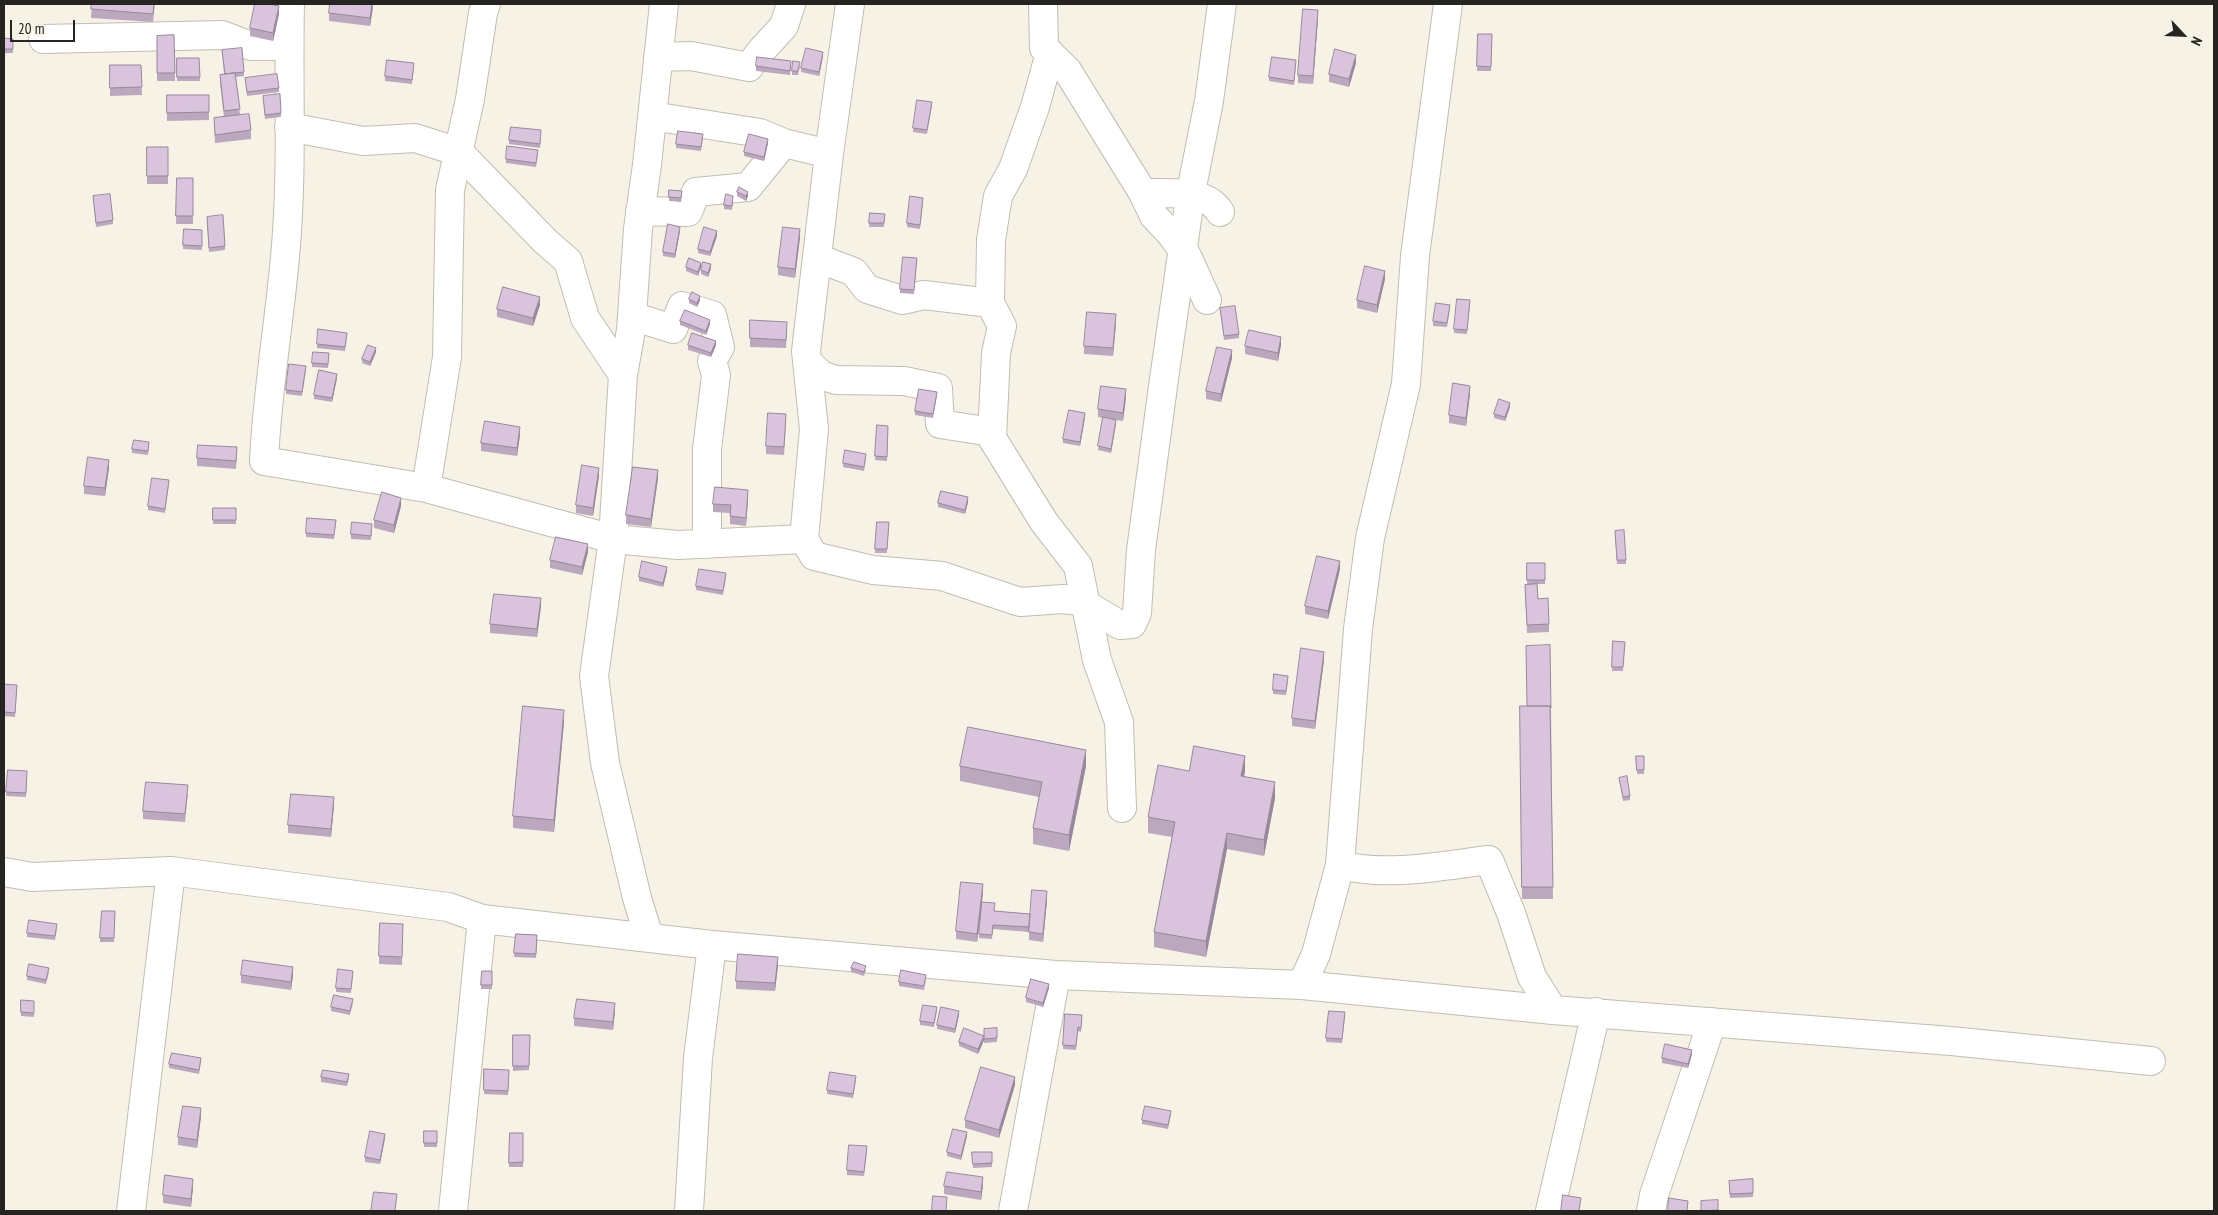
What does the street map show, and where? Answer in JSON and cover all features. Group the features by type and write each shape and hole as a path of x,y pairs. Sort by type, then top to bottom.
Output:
{"street":[{"path":"290,4 286,256 272,365 264,461 426,488 613,539 678,546 804,539"},
{"path":"426,488 447,357 450,190 470,99 486,4"},
{"path":"650,937 637,898 605,763 594,676 613,539 623,375 632,316 640,211 664,4"},
{"path":"658,57 691,56 749,67 784,26 791,4"},
{"path":"850,4 828,154 806,351 814,429 804,539 814,556 873,570 942,576 1020,602 1063,599 1080,601 1120,625 1132,624 1137,613 1141,550 1164,379 1191,194 1209,101 1222,4"},
{"path":"1043,4 1044,48 1067,70 1143,193 1154,216 1171,234 1183,251 1208,300"},
{"path":"1302,985 1316,954 1340,865 1358,629 1370,538 1406,384 1415,256 1448,4"},
{"path":"43,39 222,35 251,46 289,46"},
{"path":"1050,53 1035,107 1013,169 998,196 991,240 990,303 1002,326 996,354 992,438 1044,522 1078,566 1084,604 1097,660 1119,722 1122,808"},
{"path":"652,116 760,133 784,143 828,154"},
{"path":"289,127 363,141 416,138 459,152 568,261 585,318 623,375"},
{"path":"640,211 688,212 696,192 748,187 784,143"},
{"path":"1143,193 1191,194 1214,203 1220,212"},
{"path":"817,258 854,272 867,289 902,300 924,295 990,303"},
{"path":"632,316 674,329 682,306 712,315 720,347 712,361 716,375 707,449 707,544"},
{"path":"807,360 821,375 836,380 904,381 938,388 940,424 992,432"},
{"path":"1340,865 1360,870 1407,870 1489,860 1532,977 1553,1010"},
{"path":"4,872 32,877 171,871 448,907 482,919 712,945 1056,975 1302,985 1553,1010 1951,1041 2151,1061"},
{"path":"131,1211 171,871"},
{"path":"453,1211 482,919"},
{"path":"689,1211 698,1058 712,945"},
{"path":"1013,1211 1056,975"},
{"path":"1550,1211 1596,1012"},
{"path":"1651,1211 1654,1195 1712,1022"}],"building":[{"path":"92,4 154,4 153,14 91,9"},
{"path":"255,4 279,6 273,33 250,28"},
{"path":"330,4 372,4 370,18 329,13"},
{"path":"1303,9 1318,10 1313,76 1298,75"},
{"path":"1478,34 1492,34 1491,67 1477,66"},
{"path":"174,35 175,73 157,73 157,36"},
{"path":"4,38 13,39 13,49 4,49"},
{"path":"242,48 244,72 225,74 222,50"},
{"path":"806,48 823,52 819,72 801,68"},
{"path":"1335,49 1356,55 1349,79 1329,74"},
{"path":"757,57 791,61 790,71 756,66"},
{"path":"1272,57 1296,60 1294,81 1269,77"},
{"path":"177,58 199,58 200,77 177,77"},
{"path":"387,60 414,63 412,80 385,76"},
{"path":"793,61 800,62 798,71 792,71"},
{"path":"110,65 141,65 142,87 110,88"},
{"path":"235,73 240,109 224,111 220,75"},
{"path":"277,74 279,88 247,92 245,78"},
{"path":"280,94 281,113 265,115 263,96"},
{"path":"167,95 209,95 209,112 167,113"},
{"path":"917,100 932,102 927,130 913,128"},
{"path":"249,114 251,130 215,135 214,118"},
{"path":"511,127 541,130 540,144 509,140"},
{"path":"678,131 703,134 701,147 676,144"},
{"path":"749,134 768,139 764,157 744,152"},
{"path":"507,146 538,150 536,163 506,159"},
{"path":"147,147 168,147 168,176 147,176"},
{"path":"177,178 193,178 193,216 176,216"},
{"path":"739,187 748,192 746,196 737,192"},
{"path":"669,190 682,191 681,198 669,197"},
{"path":"110,194 113,220 96,223 93,196"},
{"path":"726,194 733,196 732,206 724,205"},
{"path":"910,196 923,198 920,225 907,223"},
{"path":"870,213 885,214 884,223 869,223"},
{"path":"223,215 225,246 209,248 207,217"},
{"path":"668,224 680,227 675,254 663,252"},
{"path":"704,227 717,231 710,252 698,249"},
{"path":"783,227 800,229 795,269 778,267"},
{"path":"184,229 202,230 202,246 183,245"},
{"path":"903,257 917,258 914,290 900,289"},
{"path":"689,258 701,263 698,272 686,267"},
{"path":"703,262 711,264 708,273 701,270"},
{"path":"1365,266 1385,271 1377,305 1357,300"},
{"path":"503,287 540,297 533,318 497,309"},
{"path":"692,292 700,296 697,303 689,299"},
{"path":"1457,299 1470,300 1467,330 1454,329"},
{"path":"1436,303 1450,305 1447,323 1433,321"},
{"path":"1235,306 1239,334 1224,336 1220,308"},
{"path":"685,310 710,320 706,331 680,321"},
{"path":"1087,312 1116,314 1113,348 1084,346"},
{"path":"750,320 787,322 786,340 750,338"},
{"path":"318,329 347,333 345,347 317,344"},
{"path":"1249,330 1281,337 1278,353 1245,346"},
{"path":"692,333 716,341 711,353 688,345"},
{"path":"368,345 376,348 370,362 362,359"},
{"path":"1217,347 1232,350 1221,394 1206,391"},
{"path":"313,352 329,353 328,364 312,363"},
{"path":"289,364 306,366 302,392 286,390"},
{"path":"319,370 337,374 332,398 314,395"},
{"path":"1453,383 1470,386 1466,418 1449,415"},
{"path":"1101,386 1126,389 1123,413 1098,409"},
{"path":"919,389 937,392 933,414 915,411"},
{"path":"1499,399 1510,403 1505,417 1494,414"},
{"path":"1069,410 1085,413 1080,442 1063,439"},
{"path":"768,413 786,414 784,447 766,446"},
{"path":"1103,417 1116,420 1111,449 1098,446"},
{"path":"485,421 520,427 517,448 481,443"},
{"path":"877,425 888,426 887,457 875,456"},
{"path":"134,440 149,442 148,451 132,449"},
{"path":"198,445 237,447 236,461 197,458"},
{"path":"845,450 866,454 864,467 843,463"},
{"path":"88,457 109,460 105,488 84,486"},
{"path":"582,465 599,468 593,508 576,505"},
{"path":"633,467 658,470 651,519 626,515"},
{"path":"152,478 169,480 165,509 148,506"},
{"path":"715,487 748,490 746,518 730,516 731,505 713,504"},
{"path":"941,491 968,497 965,510 938,503"},
{"path":"382,492 401,498 394,525 374,520"},
{"path":"213,508 236,508 236,520 213,520"},
{"path":"307,518 336,520 334,535 306,533"},
{"path":"352,522 372,524 371,536 351,534"},
{"path":"877,522 889,522 887,549 875,549"},
{"path":"1624,530 1626,560 1617,560 1615,531"},
{"path":"556,537 588,544 582,567 550,560"},
{"path":"1317,556 1340,561 1328,611 1305,606"},
{"path":"642,561 667,567 663,583 639,577"},
{"path":"1527,563 1545,563 1545,580 1527,580"},
{"path":"699,569 726,573 723,591 696,586"},
{"path":"1537,584 1538,599 1548,598 1549,624 1527,625 1525,585"},
{"path":"494,594 541,598 537,629 490,624"},
{"path":"1613,641 1625,642 1623,667 1612,667"},
{"path":"1550,645 1551,708 1550,706 1527,706 1526,646"},
{"path":"1301,648 1324,652 1315,721 1292,718"},
{"path":"1274,674 1288,676 1286,691 1273,690"},
{"path":"4,684 17,685 15,713 4,712"},
{"path":"523,706 564,710 554,820 513,816"},
{"path":"1520,706 1550,706 1553,887 1522,887"},
{"path":"968,727 1086,750 1069,835 1033,828 1042,782 960,766"},
{"path":"1194,746 1245,756 1241,776 1275,782 1264,840 1227,833 1206,941 1154,932 1175,822 1148,817 1158,765 1189,771"},
{"path":"1636,756 1644,756 1644,770 1637,770"},
{"path":"8,770 27,771 26,793 6,792"},
{"path":"1627,776 1630,796 1623,797 1619,778"},
{"path":"146,782 188,785 185,814 143,811"},
{"path":"291,794 334,797 331,829 288,825"},
{"path":"961,882 983,884 977,934 956,931"},
{"path":"1032,890 1047,891 1043,934 1029,932"},
{"path":"982,902 995,903 994,911 1030,914 1029,927 993,925 992,935 979,934"},
{"path":"102,911 115,911 114,938 100,938"},
{"path":"29,920 57,924 55,936 27,933"},
{"path":"380,923 403,924 402,957 379,956"},
{"path":"516,934 537,935 536,954 514,953"},
{"path":"738,954 778,957 775,983 736,981"},
{"path":"243,960 293,967 291,982 241,975"},
{"path":"854,962 866,966 864,972 851,968"},
{"path":"29,964 49,968 46,980 27,976"},
{"path":"338,969 353,971 351,989 336,988"},
{"path":"901,970 926,975 924,986 899,982"},
{"path":"482,971 492,971 492,985 481,985"},
{"path":"1031,979 1049,984 1043,1003 1026,998"},
{"path":"334,995 353,999 350,1011 331,1007"},
{"path":"577,999 615,1003 613,1022 574,1018"},
{"path":"21,1000 34,1001 34,1013 21,1012"},
{"path":"923,1005 937,1007 934,1023 920,1021"},
{"path":"941,1007 959,1011 955,1029 937,1025"},
{"path":"1329,1011 1345,1012 1342,1039 1326,1038"},
{"path":"1065,1014 1082,1015 1081,1028 1078,1027 1076,1046 1063,1045"},
{"path":"964,1028 984,1036 978,1049 959,1042"},
{"path":"997,1028 997,1038 984,1039 984,1029"},
{"path":"513,1035 530,1035 529,1066 513,1066"},
{"path":"1665,1044 1692,1050 1688,1064 1662,1058"},
{"path":"172,1053 201,1058 199,1070 169,1064"},
{"path":"981,1067 1015,1077 999,1130 965,1120"},
{"path":"484,1069 509,1070 508,1091 484,1090"},
{"path":"323,1070 349,1074 347,1082 321,1077"},
{"path":"830,1072 856,1076 853,1094 827,1090"},
{"path":"183,1106 201,1108 197,1140 178,1137"},
{"path":"1145,1106 1171,1111 1168,1125 1142,1120"},
{"path":"953,1129 967,1132 961,1156 947,1152"},
{"path":"370,1131 385,1134 380,1160 365,1157"},
{"path":"424,1131 437,1131 437,1143 424,1143"},
{"path":"510,1133 523,1133 523,1162 509,1163"},
{"path":"849,1145 867,1146 864,1172 847,1170"},
{"path":"972,1152 992,1152 992,1163 973,1164"},
{"path":"947,1172 983,1177 981,1192 944,1186"},
{"path":"165,1175 193,1179 191,1199 163,1195"},
{"path":"1753,1179 1753,1193 1730,1194 1729,1181"},
{"path":"374,1192 397,1194 395,1211 371,1211"},
{"path":"1563,1195 1581,1198 1579,1211 1561,1211"},
{"path":"933,1196 947,1197 946,1211 932,1211"},
{"path":"1669,1198 1688,1201 1687,1211 1668,1211"},
{"path":"1718,1200 1718,1210 1701,1211 1701,1201"}]}
